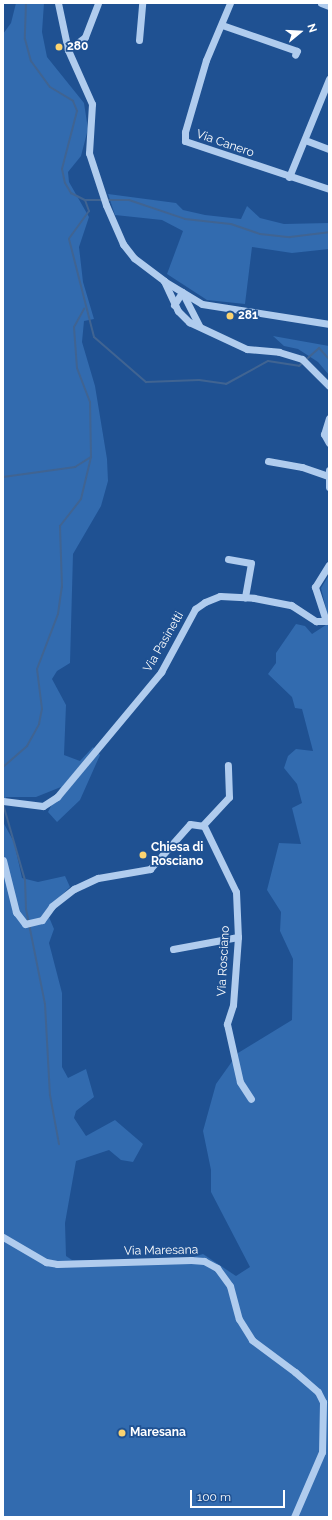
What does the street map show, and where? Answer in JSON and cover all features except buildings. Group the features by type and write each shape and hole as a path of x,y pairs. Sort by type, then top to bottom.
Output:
{"street":[{"path":"58,3 68,50 92,104 89,153 106,205 123,244 134,258 164,281 202,304 329,324"},
{"path":"68,50 85,37 98,3"},
{"path":"139,40 142,3"},
{"name":"Via Canero","path":"230,3 206,60 185,132 185,141 289,177 329,189"},
{"path":"222,25 297,51 295,55"},
{"path":"289,177 327,89 329,79"},
{"path":"305,140 329,149"},
{"path":"164,281 174,304 182,317 201,328 247,350 279,352 302,359 314,366 329,386"},
{"path":"174,304 182,292"},
{"path":"182,292 192,316 201,328"},
{"path":"192,316 202,304"},
{"path":"329,418 324,434 329,443"},
{"path":"268,461 328,473 329,487"},
{"path":"228,559 251,563 245,597"},
{"name":"Via Pasinetti","path":"3,801 43,806 57,797 161,672 195,609 220,596 245,597 291,606 321,623 326,616 315,587 329,565"},
{"path":"3,860 16,912 20,922 29,923 42,920 52,906 74,890 98,878 150,868 190,824 203,825 229,798 228,765"},
{"name":"Via Rosciano","path":"203,825 236,892 238,937 233,1005 227,1024 240,1082 251,1099"},
{"path":"173,949 238,937"},
{"name":"Via Maresana","path":"3,1237 46,1262 57,1264 191,1260 204,1261 217,1268 230,1286 248,1336 318,1392 323,1402 322,1452 294,1517"}],"shaded area":[{"path":"16,3 44,3 42,32 47,57 84,103 88,129 81,156 68,172 69,182 89,217 79,247 83,282 94,319 84,321 82,342 95,386 107,459 108,481 101,506 73,554 70,663 57,671 52,679 66,705 64,755 80,761 93,747 100,755 80,800 57,822 48,812 61,787 36,797 6,797 3,804 3,34 11,23"},
{"path":"108,194 176,203 183,210 205,215 241,219 247,206 260,218 284,224 329,223 329,249 292,253 252,247 245,304 207,300 167,274 183,231 162,220 115,215"},
{"path":"273,336 329,346 329,375 318,362 298,349 284,346"},
{"path":"329,575 329,621 321,588"},
{"path":"329,623 329,1517 3,1517 3,822 14,842 22,878 38,882 65,876 70,887 46,910 54,929 49,943 62,993 62,1067 68,1078 86,1069 94,1097 76,1111 74,1118 86,1136 115,1120 143,1144 133,1162 121,1160 109,1150 76,1161 65,1223 66,1256 72,1260 110,1260 190,1258 203,1254 236,1276 250,1267 211,1192 211,1170 203,1131 216,1084 238,1053 292,1020 293,959 280,931 281,912 267,890 279,843 301,844 292,808 302,803 297,784 284,768 288,756 296,749 313,751 302,709 295,708 292,697 268,674 276,663 276,653 296,624 305,626 312,634"}],"waterway":[{"path":"26,3 25,39 31,61 50,87 73,101 77,111 62,169 65,183 71,193 85,200 89,211 69,239 94,337 146,382 199,380 226,384 268,361 299,366 319,348 329,359"},
{"path":"85,200 102,200"},
{"path":"106,200 129,200 185,219 231,224 260,234 290,237 329,232"},
{"path":"3,477 75,467 91,457 90,402 77,368 74,327 84,309"},
{"path":"3,767 27,746 39,724 42,709 37,669 58,614 62,587 60,526 81,499 91,457"},
{"path":"3,804 25,880 26,909 45,1004 50,1095 59,1144"}],"place":[{"name":"280","path":"59,47"},
{"name":"281","path":"230,316"},
{"name":"Chiesa di Rosciano","path":"143,855"},
{"name":"Maresana","path":"122,1433"}]}
